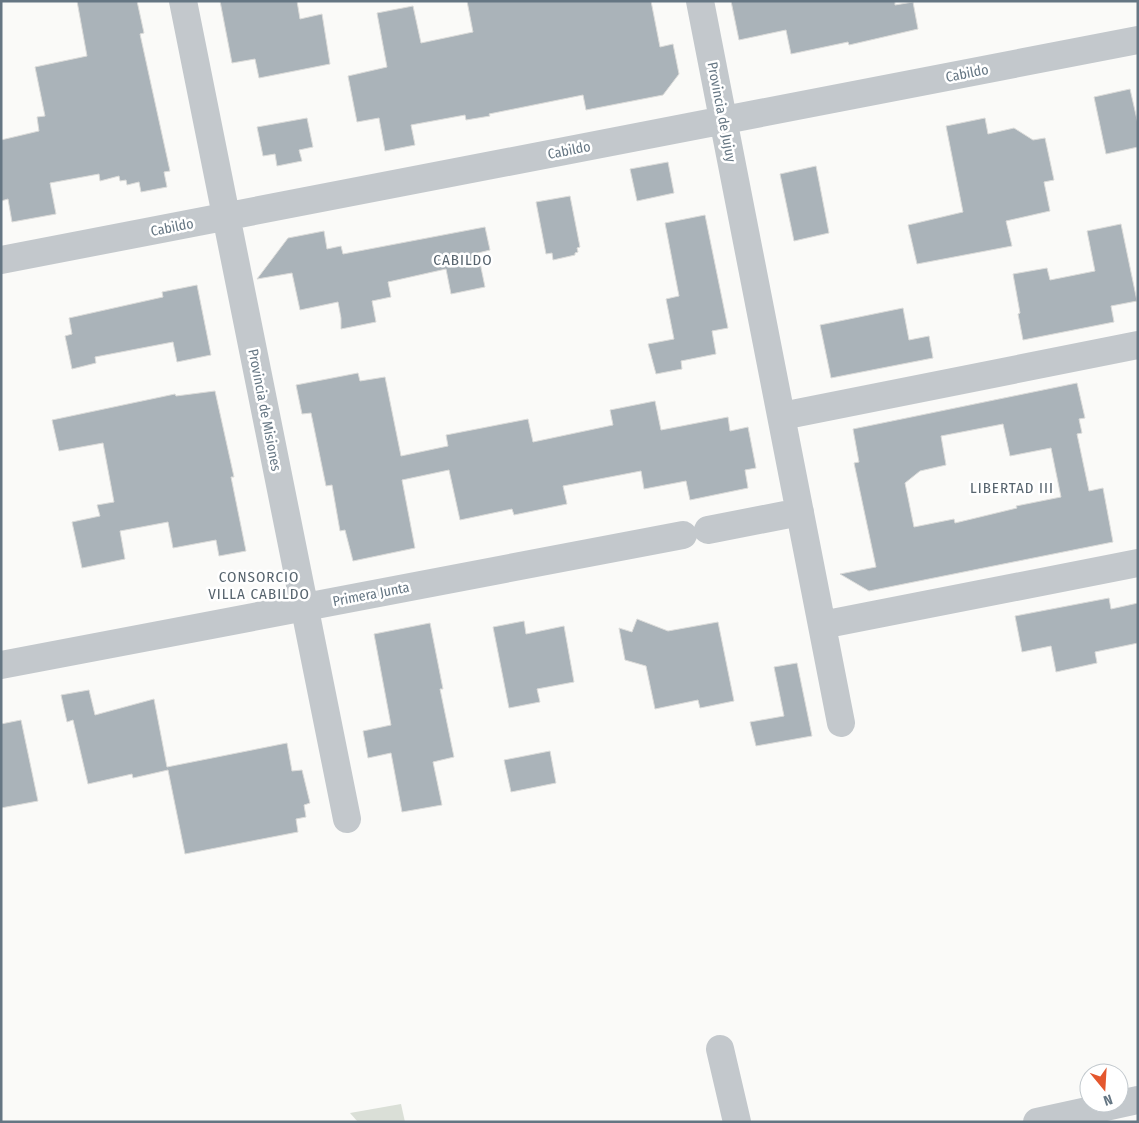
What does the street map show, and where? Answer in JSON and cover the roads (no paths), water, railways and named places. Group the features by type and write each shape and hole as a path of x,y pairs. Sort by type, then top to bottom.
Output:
{"street":[{"name":"Provincia de Misiones","path":"183,1 347,819"},
{"name":"Provincia de Jujuy","path":"700,1 841,723"},
{"name":"Cabildo","path":"1,260 1138,40"},
{"path":"782,416 1138,345"},
{"name":"Primera Junta","path":"1,665 800,512"},
{"path":"822,625 1138,563"},
{"path":"720,1050 737,1122"},
{"path":"1037,1122 1138,1100"}],"district":[{"name":"CABILDO","path":"463,260"},
{"name":"LIBERTAD III","path":"1012,488"},
{"name":"CONSORCIO VILLA CABILDO","path":"259,586"}]}
